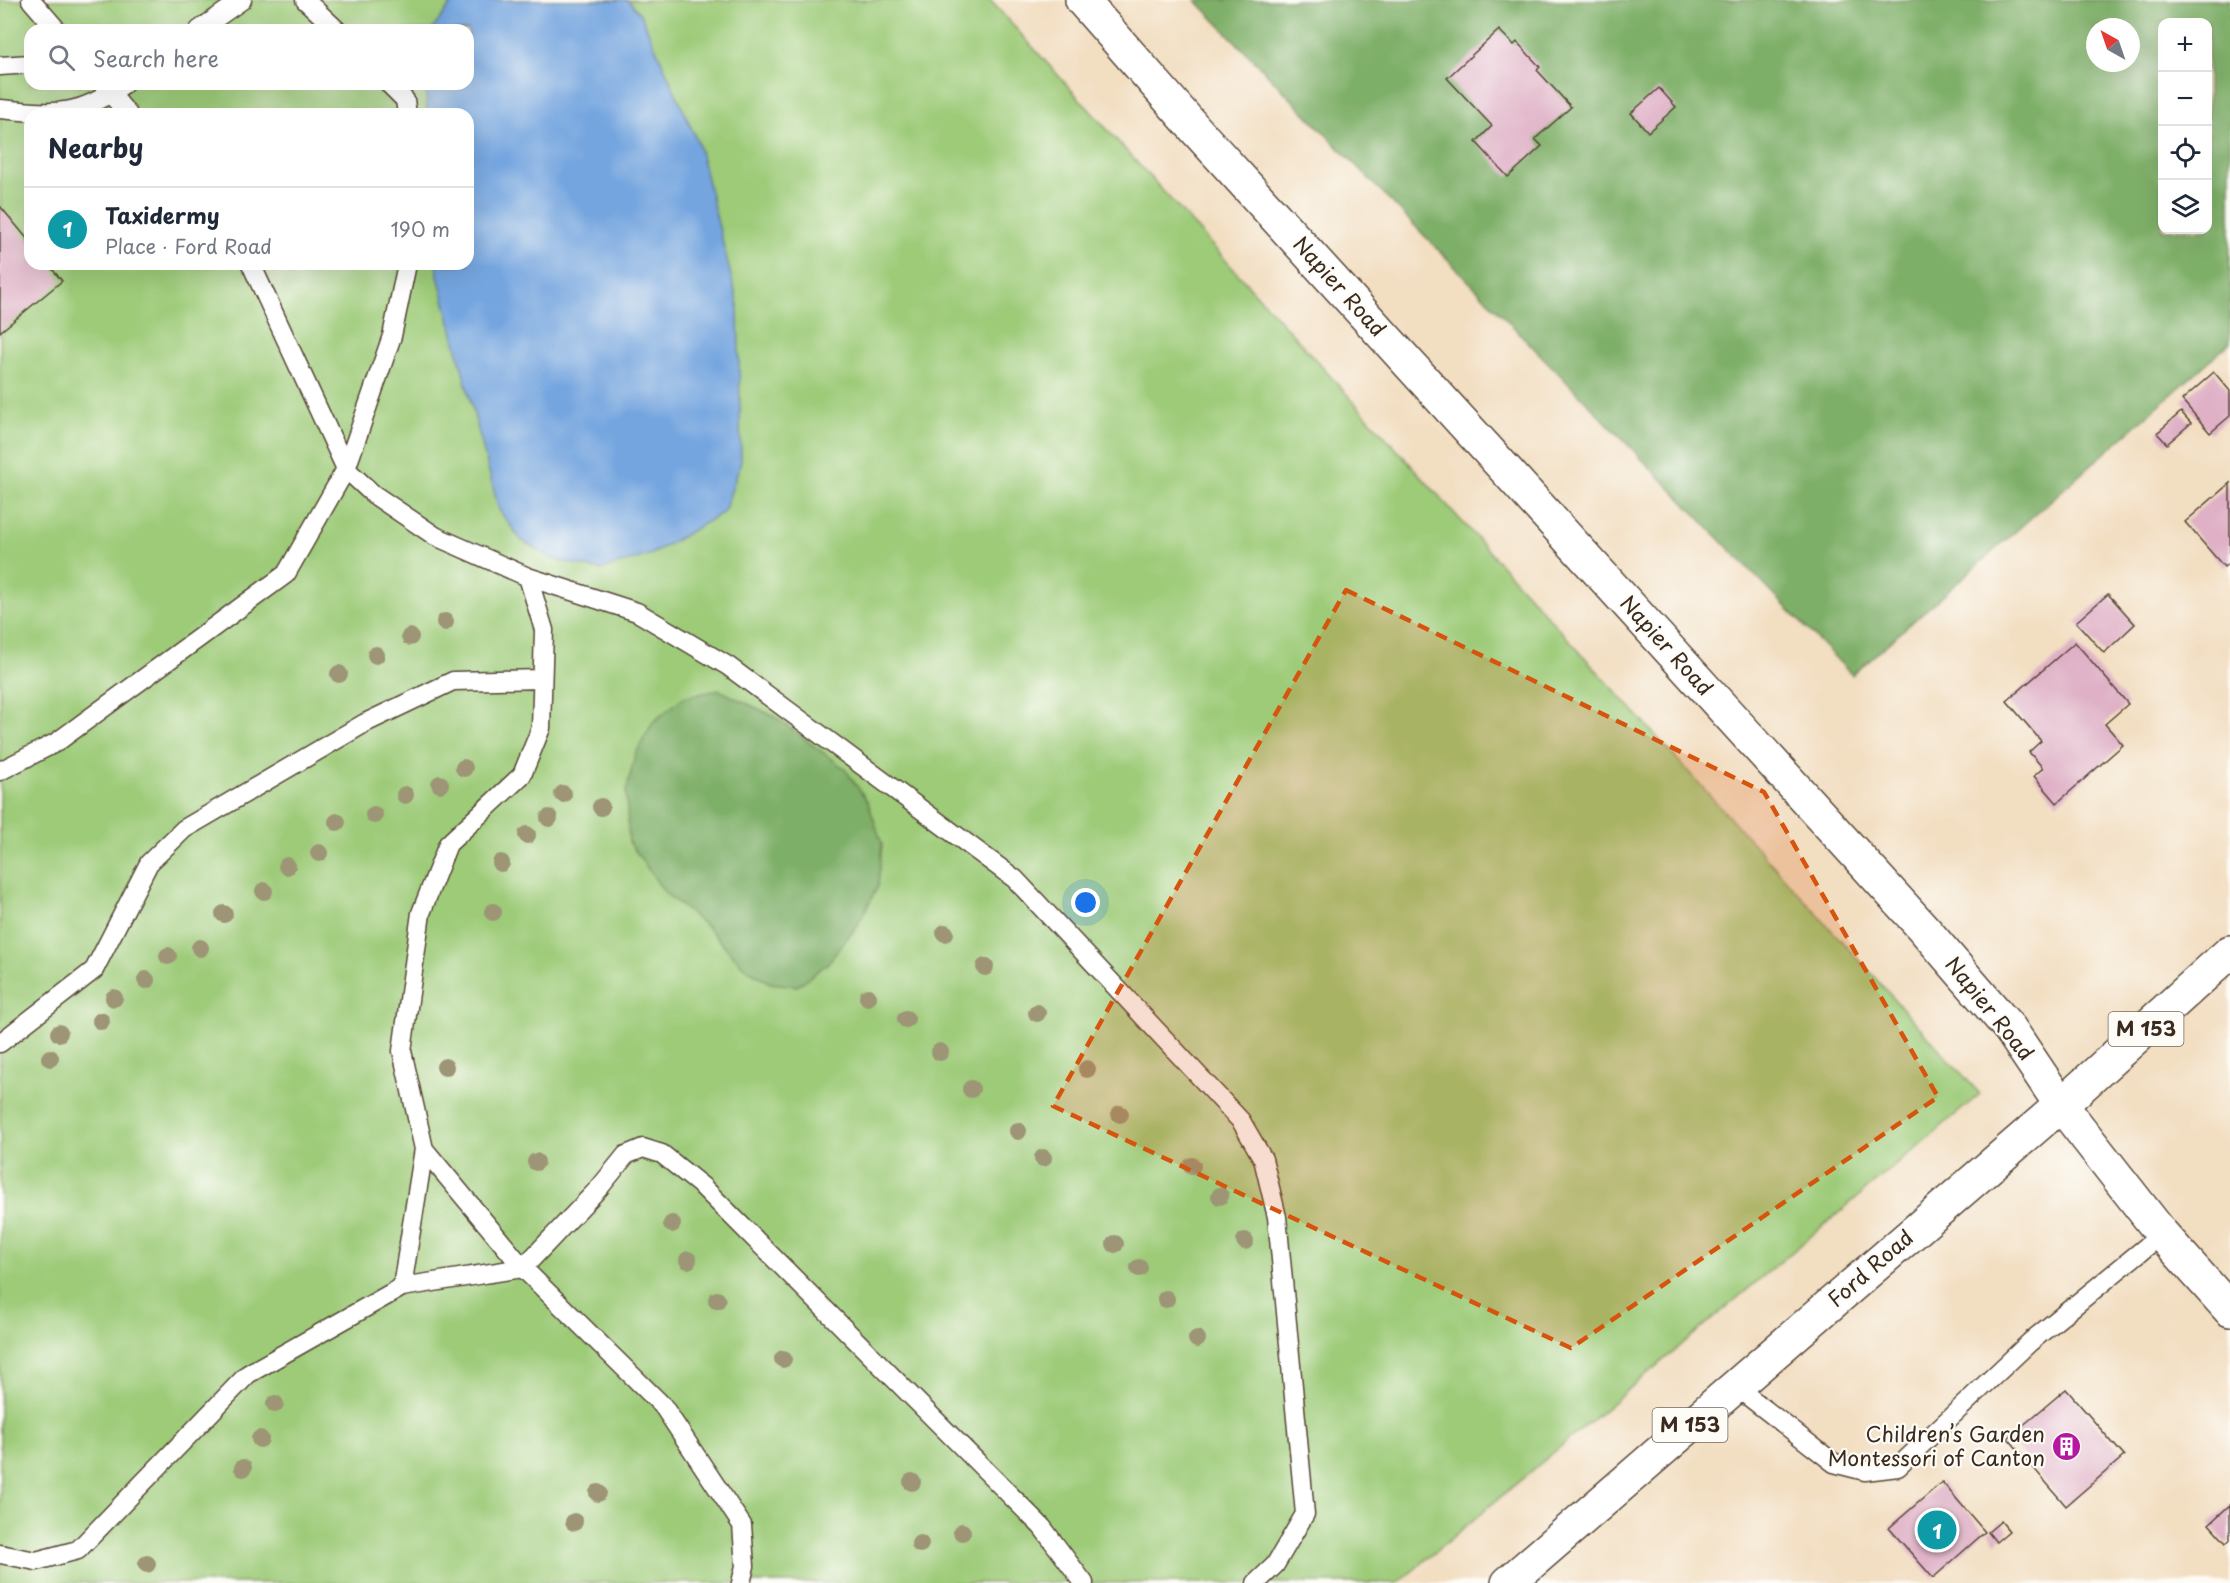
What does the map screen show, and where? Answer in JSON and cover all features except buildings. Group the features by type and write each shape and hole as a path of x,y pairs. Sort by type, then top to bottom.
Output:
{"street":[{"name":"Napier Road","path":"1082,0 1205,140 1931,937 2010,1029 2061,1106 2162,1234 2230,1310"},
{"name":"Ford Road","path":"1508,1583 2061,1106 2230,952"}],"lane":[{"path":"31,0 52,24"},
{"path":"208,24 242,0"},
{"path":"305,0 331,24"},
{"path":"0,66 24,64"},
{"path":"83,108 108,90"},
{"path":"114,90 124,108"},
{"path":"395,90 405,100 406,108"},
{"path":"0,109 24,111"},
{"path":"254,270 346,469 373,494 435,536 528,578 637,612 728,666 1014,879 1241,1121 1263,1159 1277,1216 1305,1514 1275,1565 1256,1583"},
{"path":"0,771 57,742 286,574 346,469 392,336 406,270"},
{"path":"402,1287 424,1149 402,1051 421,914 448,844 522,775 541,728 544,630 528,578"},
{"path":"0,1043 94,969 149,863 184,830 365,723 453,681 542,680"},
{"path":"0,1554 36,1561 78,1550 248,1374 402,1287 523,1268 600,1187 626,1155 643,1148 662,1154 703,1187 1034,1519 1084,1583"},
{"path":"424,1149 523,1268 663,1407 742,1525 745,1566 741,1583"},
{"path":"1736,1386 1834,1463 1865,1471 1898,1467 2030,1342 2162,1234"}],"highlighted area":[{"path":"1346,590 1764,792 1938,1097 1571,1348 1053,1106"}],"green space":[{"path":"0,0 990,0 1980,1094 1398,1583 0,1583"},
{"path":"1195,0 2230,0 2230,343 1852,675"},
{"path":"719,690 775,717 845,769 868,802 882,844 878,886 857,926 827,964 797,986 770,983 744,967 707,927 665,893 629,842 626,792 635,755 653,722 684,697"}],"water":[{"path":"454,0 628,0 641,15 698,143 738,304 741,462 724,512 652,554 600,570 552,559 521,540 499,510 438,270 474,270 474,108 427,108 426,90 474,90 474,24 436,24"}],"place":[{"name":"Children’s Garden Montessori of Canton","path":"2066,1447"},
{"name":"Taxidermy","path":"1937,1530"}]}
